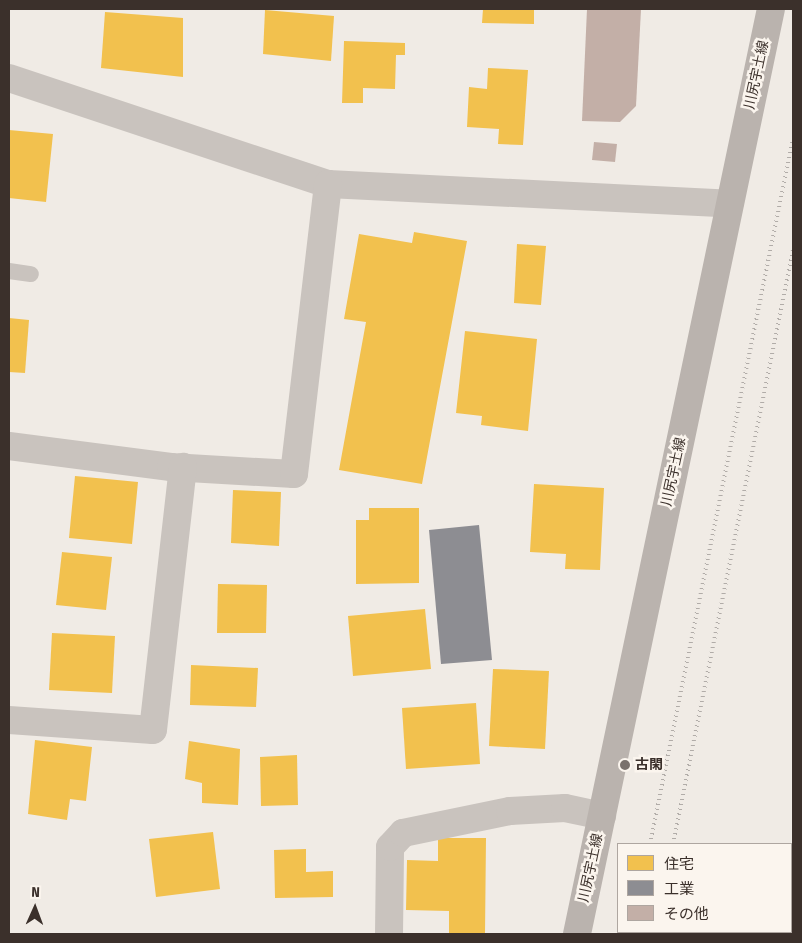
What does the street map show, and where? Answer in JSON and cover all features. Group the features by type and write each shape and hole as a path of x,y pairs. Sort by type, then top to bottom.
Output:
{"main road":[{"name":"川尻宇土線","path":"577,934 770,9"}],"street":[{"path":"9,78 328,184 730,204"},
{"path":"9,446 182,467 294,474 328,184"},
{"path":"9,720 152,730 182,467"},
{"path":"389,934 390,848 403,833 510,811 565,808 602,816"}],"lane":[{"path":"9,271 32,274"}],"building: 住宅":[{"path":"483,9 534,9 534,24 482,23"},
{"path":"265,10 334,16 331,61 263,54"},
{"path":"105,12 183,18 183,77 101,68"},
{"path":"344,41 405,43 405,55 396,55 395,89 363,88 363,103 342,103"},
{"path":"488,68 528,70 523,145 498,144 499,129 467,127 469,87 487,89"},
{"path":"9,130 53,134 46,202 9,198"},
{"path":"414,232 467,241 422,484 339,470 366,322 344,319 359,234 412,243"},
{"path":"517,244 546,246 541,305 514,303"},
{"path":"9,318 29,320 25,373 9,372"},
{"path":"465,331 537,339 528,431 481,425 482,416 456,413"},
{"path":"75,476 138,482 132,544 69,538"},
{"path":"534,484 604,488 600,570 565,569 566,554 530,552"},
{"path":"233,490 281,492 279,546 231,543"},
{"path":"369,508 419,508 419,583 356,584 356,520 369,520"},
{"path":"62,552 112,557 106,610 56,605"},
{"path":"218,584 267,585 266,633 217,633"},
{"path":"425,609 431,669 353,676 348,616"},
{"path":"52,633 115,636 112,693 49,690"},
{"path":"191,665 258,668 256,707 190,705"},
{"path":"493,669 549,671 545,749 489,746"},
{"path":"476,703 480,764 406,769 402,708"},
{"path":"35,740 92,747 86,801 70,799 67,820 28,814"},
{"path":"189,741 240,749 238,805 202,803 202,783 185,779"},
{"path":"297,755 298,805 261,806 260,757"},
{"path":"213,832 220,889 156,897 149,839"},
{"path":"438,838 486,838 485,934 449,934 449,911 406,910 407,860 438,861"},
{"path":"306,849 306,872 333,871 333,897 275,898 274,850"}],"building: 工業":[{"path":"479,525 492,660 441,664 429,530"}],"building: その他":[{"path":"587,9 641,9 636,106 620,122 582,121"},
{"path":"594,142 617,144 615,162 592,160"}],"railway":[{"path":"650,843 793,138"},
{"path":"673,843 793,250"}],"place":[{"name":"古閑","path":"625,765"}]}
